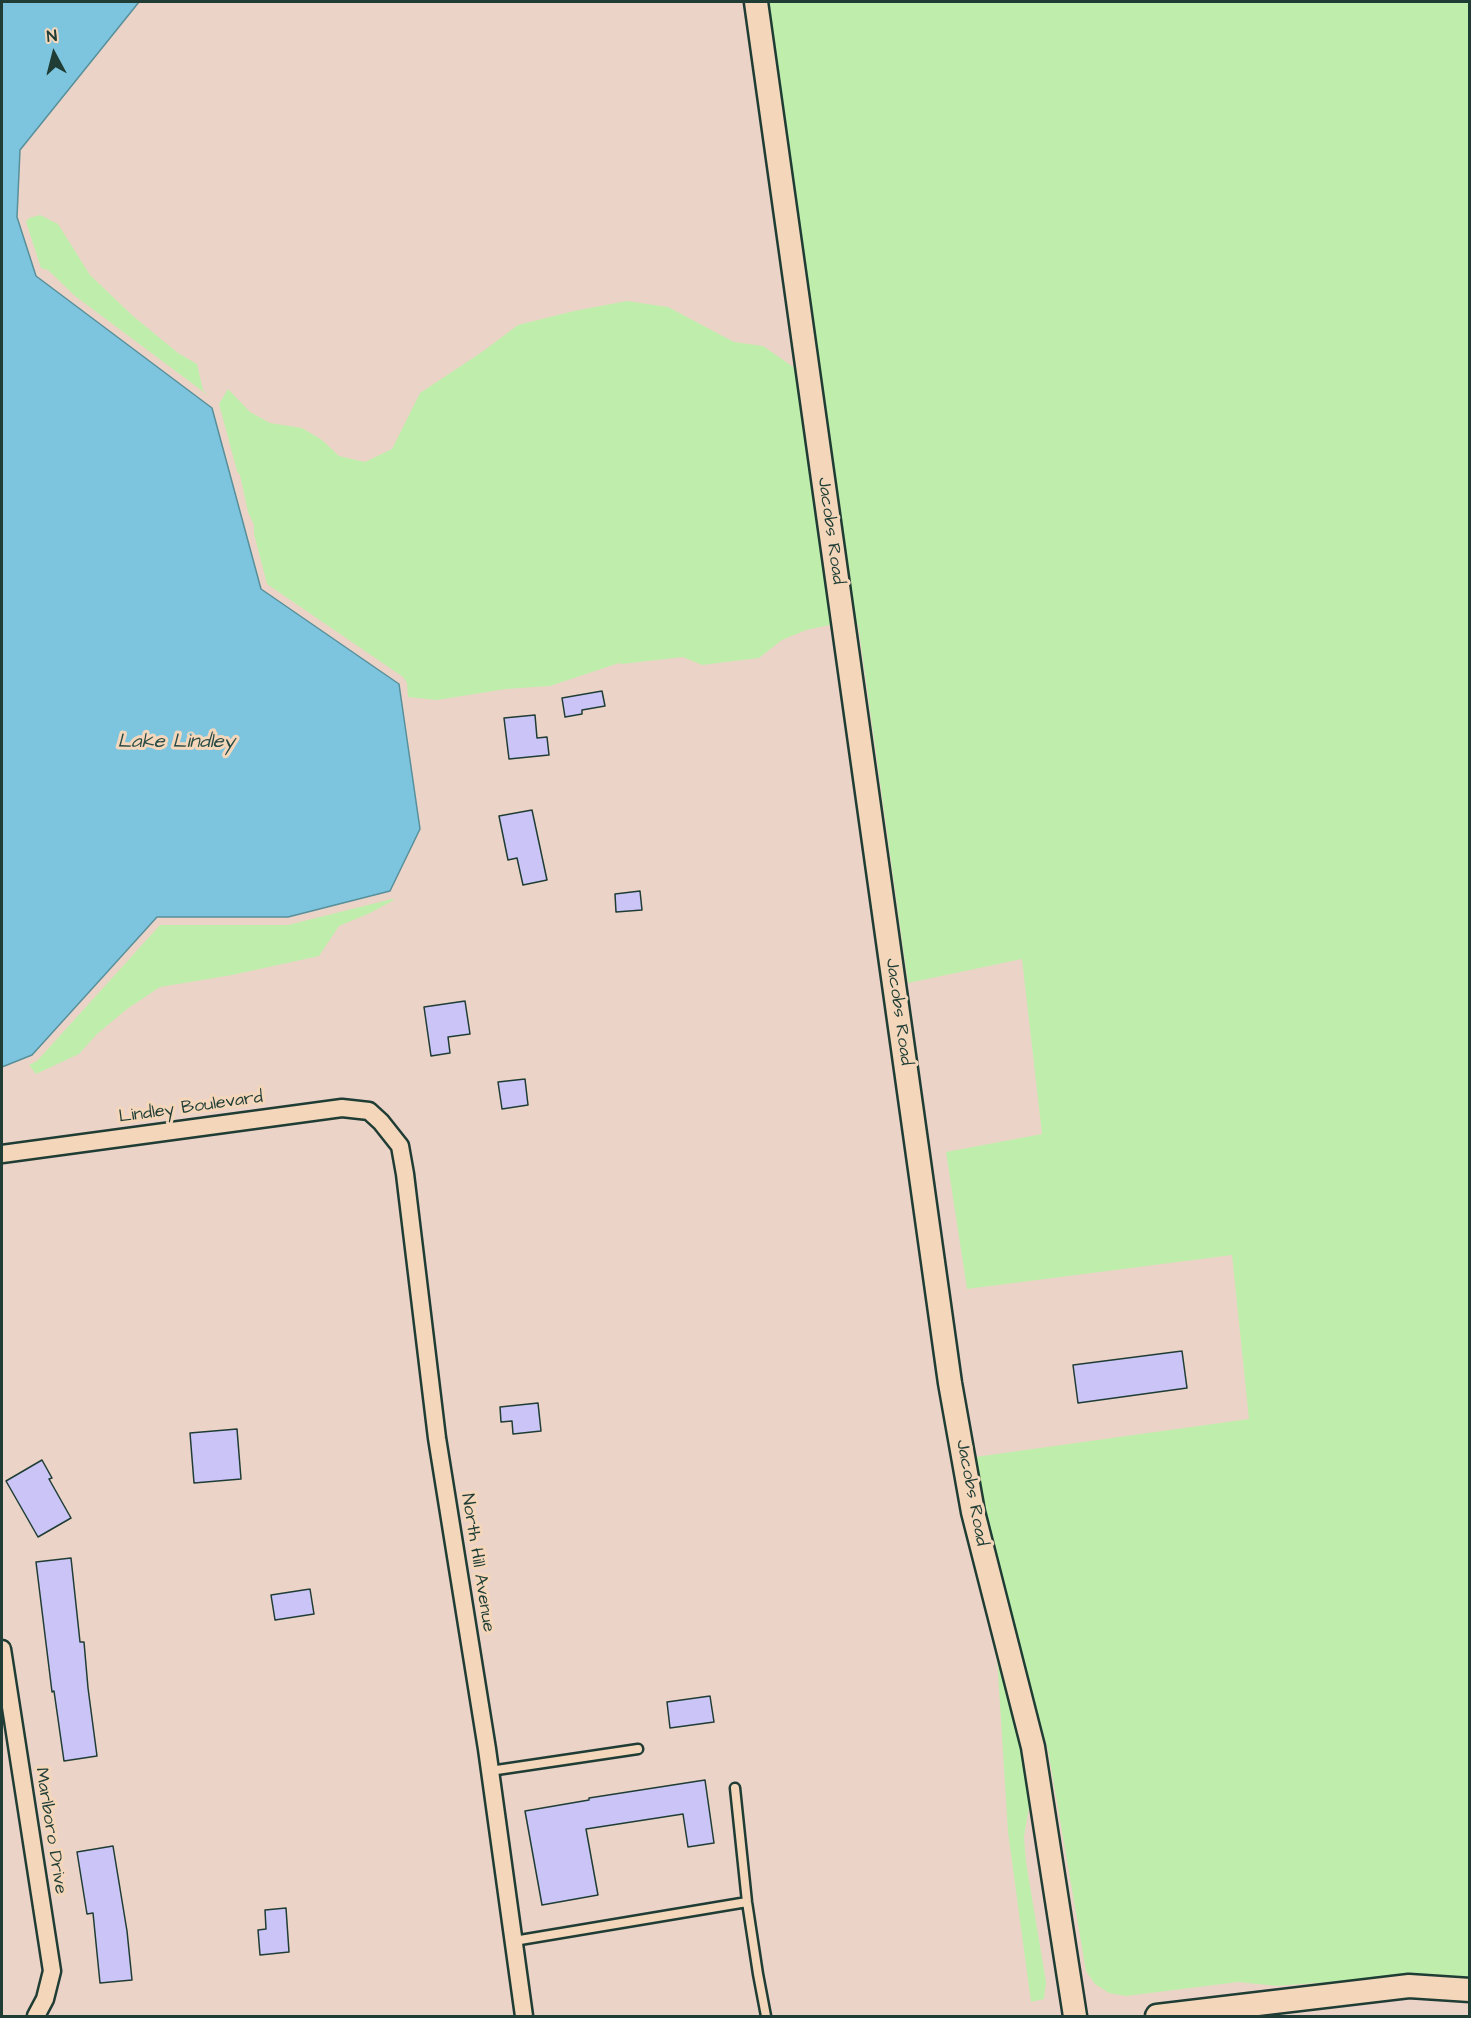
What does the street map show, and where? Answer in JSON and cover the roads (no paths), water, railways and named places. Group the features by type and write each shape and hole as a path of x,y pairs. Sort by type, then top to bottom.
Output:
{"street":[{"name":"Jacobs Road","path":"756,2 950,1383 973,1512 1033,1747 1075,2016"},
{"name":"Lindley Boulevard","path":"2,1154 342,1108 369,1111 381,1122"},
{"name":"North Hill Avenue","path":"381,1122 400,1146 405,1174 437,1438 490,1771 524,2016"},
{"name":"Marlboro Drive","path":"2,1649 52,1971 45,1999 36,2016"},
{"path":"1158,2016 1409,1986 1470,1990"}],"lane":[{"path":"490,1771 638,1749"},
{"path":"735,1788 747,1902 766,2016"},
{"path":"514,1941 747,1902"}],"water":[{"name":"Lake Lindley","path":"2,2 139,2 20,150 17,217 36,276 212,408 261,589 399,684 420,829 390,891 288,917 157,917 32,1055 2,1067"}]}
